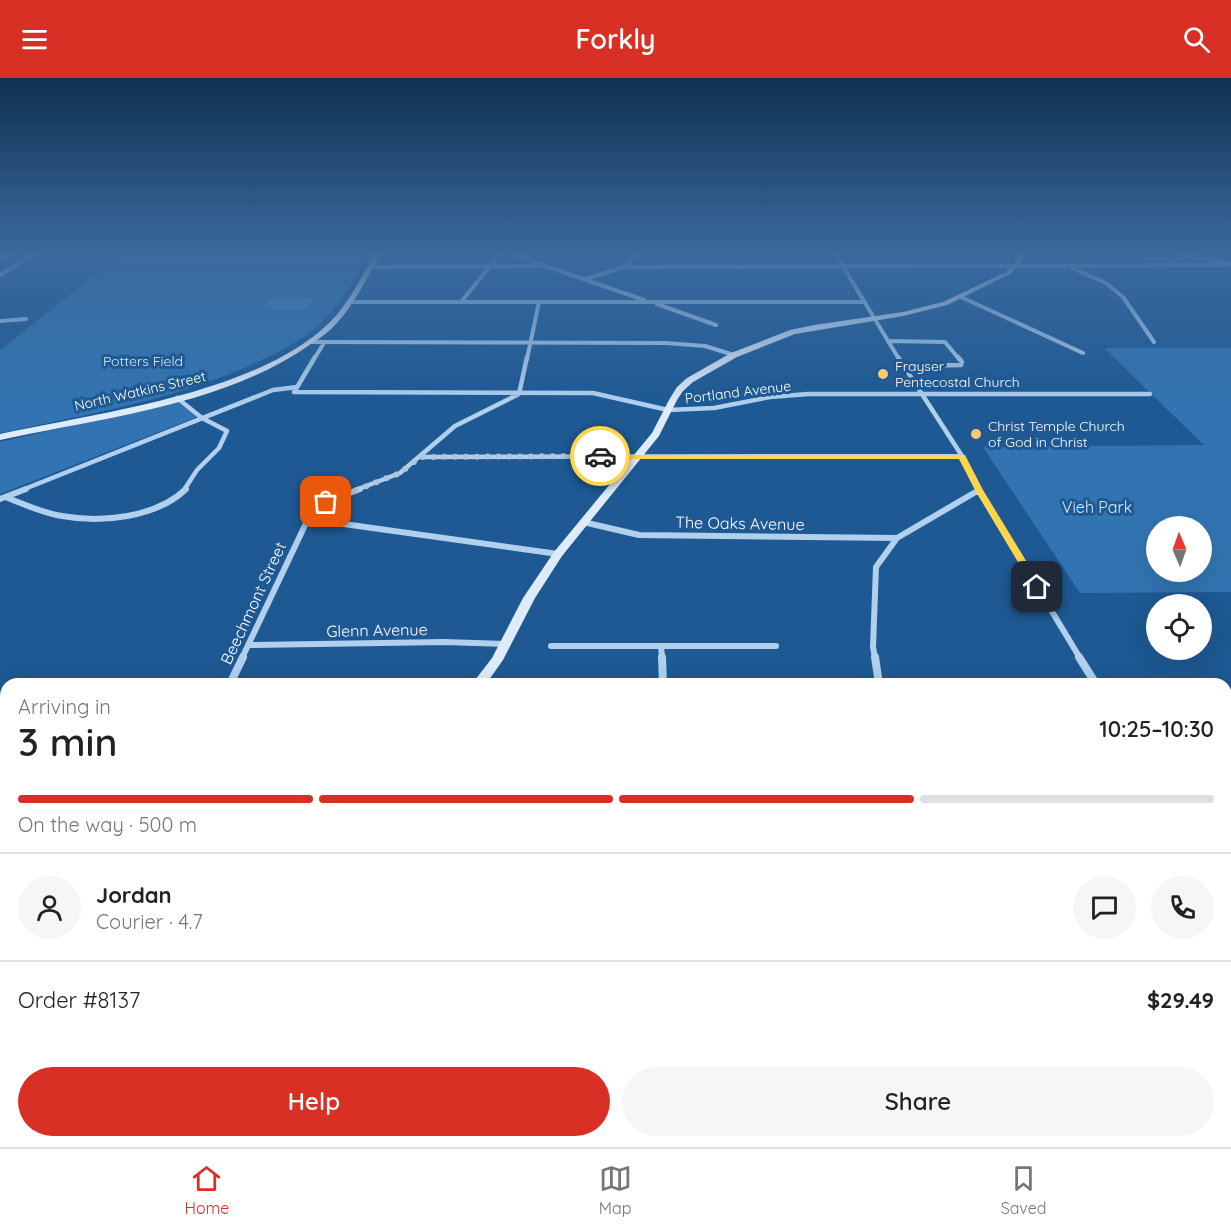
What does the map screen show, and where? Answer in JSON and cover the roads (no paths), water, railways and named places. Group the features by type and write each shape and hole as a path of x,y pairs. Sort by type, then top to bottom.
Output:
{"main road":[{"name":"North Watkins Street","path":"0,437 177,398 220,386 257,372 328,329 346,305"},
{"path":"483,678 506,644 529,598 558,554 656,434 680,389 690,380 734,355 793,332 927,309 939,305"}],"street":[{"path":"519,394 538,305"},
{"path":"659,305 716,325"},
{"path":"867,305 903,366 962,456 979,490 1092,678"},
{"path":"985,305 1060,346 1083,353"},
{"path":"1128,305 1154,342"},
{"path":"0,321 26,319"},
{"path":"889,341 945,342 962,362 961,365 954,366 903,366"},
{"path":"310,342 692,344 720,349 734,355"},
{"path":"295,390 324,342"},
{"name":"Portland Avenue","path":"3,498 273,390 593,393 668,410 714,408 786,395 1150,394"},
{"name":"Beechmont Street","path":"233,678 308,519 326,502 400,473 466,418 519,394"},
{"path":"3,498 45,513 74,518 113,517 153,509 184,492 196,472 224,444 227,431 202,418 177,398"},
{"path":"420,457 962,456"},
{"path":"878,678 873,647 876,567 897,538 979,490"},
{"path":"308,519 558,554"},
{"name":"The Oaks Avenue","path":"583,522 639,535 897,538"},
{"name":"Glenn Avenue","path":"249,645 444,642 506,644"},
{"path":"551,646 776,646"},
{"path":"661,646 663,678"}],"place":[{"name":"Frayser Pentecostal Church","path":"883,374"},
{"name":"Christ Temple Church of God in Christ","path":"976,434"}],"park label":[{"name":"Potters Field","path":"143,361"},
{"name":"Vieh Park","path":"1097,507"}]}
